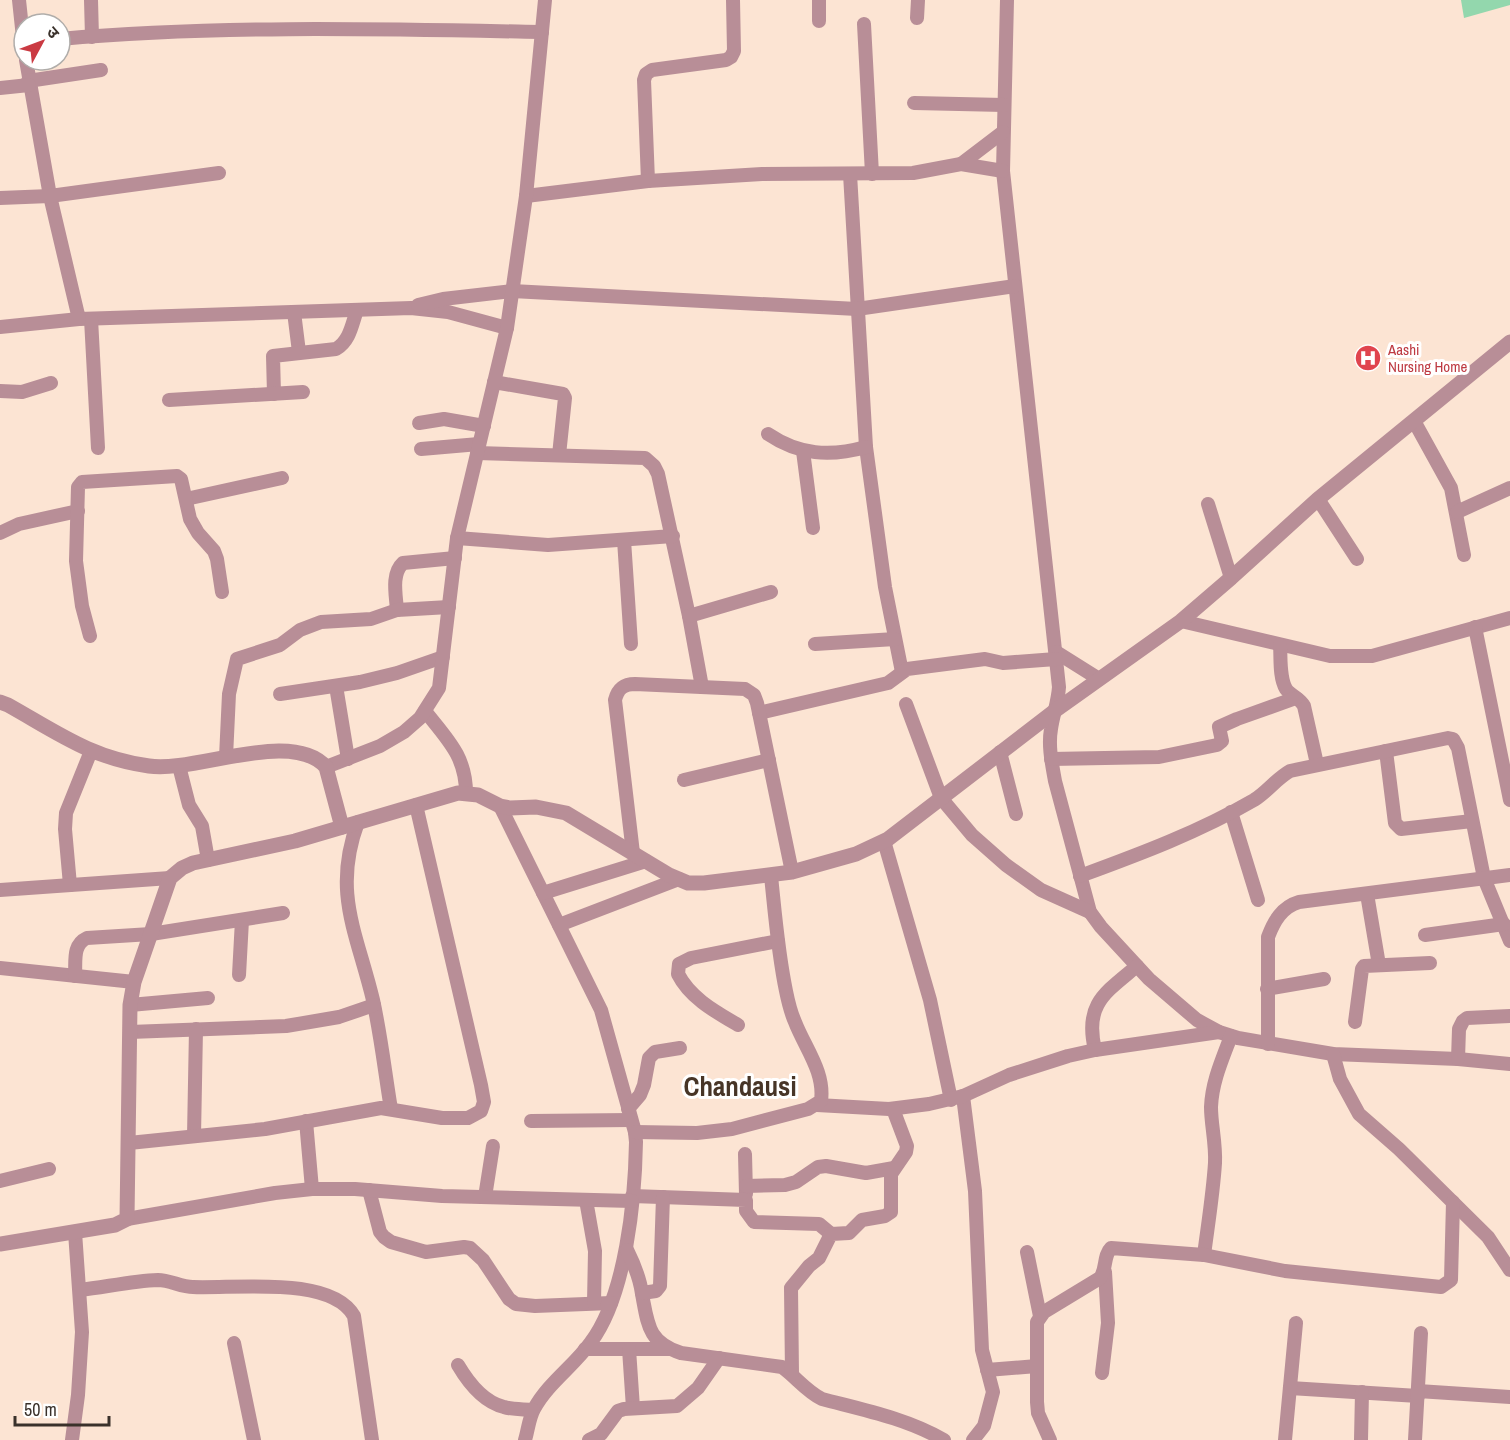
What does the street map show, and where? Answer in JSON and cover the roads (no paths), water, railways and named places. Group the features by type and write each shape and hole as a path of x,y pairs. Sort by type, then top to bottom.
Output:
{"street":[{"path":"92,0 92,37"},
{"path":"326,768 380,746 404,732 420,718 439,688 457,538 507,328 526,196 545,0"},
{"path":"648,181 644,80 646,74 652,70 726,60 731,57 734,51 733,0"},
{"path":"819,0 819,21"},
{"path":"917,18 918,0"},
{"path":"1007,0 1003,171 1059,687 1051,727 1051,759 1090,912"},
{"path":"864,24 872,174"},
{"path":"72,38 291,31 542,32"},
{"path":"0,88 101,70"},
{"path":"27,72 50,196 80,311 98,448"},
{"path":"914,103 1004,105"},
{"path":"961,164 1003,132"},
{"path":"526,196 648,181 762,174 913,173 961,164 1003,171"},
{"path":"0,198 50,196 219,173"},
{"path":"850,174 866,447 885,587 902,672"},
{"path":"411,308 443,299 512,291 858,309 1015,286"},
{"path":"0,327 80,311 294,312 411,308 448,312 507,328"},
{"path":"274,394 273,356 336,349 342,346 357,309"},
{"path":"294,312 299,352"},
{"path":"127,1219 130,1005 134,982 170,878 182,868 208,860 251,852 458,793 478,795 500,806 510,808 548,808 566,813 639,857 688,883 704,884 771,876 856,854 884,841 1056,710 1180,621 1318,499 1510,342"},
{"path":"494,382 563,394 565,398 559,455"},
{"path":"0,391 22,392 51,383"},
{"path":"169,400 303,392"},
{"path":"419,423 444,419 484,426"},
{"path":"1414,421 1451,488 1464,555"},
{"path":"768,434 803,451 824,454 846,453 866,447"},
{"path":"421,449 478,449 645,458 650,461 658,474 673,536 702,687"},
{"path":"803,451 813,528"},
{"path":"90,636 82,606 77,570 79,484 85,481 177,476 181,479 190,519 214,551 217,559 222,592"},
{"path":"186,499 282,478"},
{"path":"1457,512 1510,488"},
{"path":"1318,499 1358,559"},
{"path":"1208,504 1231,578"},
{"path":"0,533 19,524 78,511"},
{"path":"457,538 549,545 673,536"},
{"path":"624,540 631,644"},
{"path":"397,610 396,575 403,563 455,558"},
{"path":"689,616 771,592"},
{"path":"226,758 229,694 237,659 280,645 309,626 321,622 371,619 397,610 449,607"},
{"path":"1180,621 1330,656 1372,656 1510,618"},
{"path":"1475,627 1510,800"},
{"path":"815,644 895,639"},
{"path":"1280,645 1283,682 1290,694 1304,706 1317,764"},
{"path":"759,713 888,682 907,669 985,659 1003,663 1056,656 1099,679"},
{"path":"280,694 336,686 397,673 443,657"},
{"path":"639,857 615,700 621,687 628,684 750,691 754,695 759,713 792,872"},
{"path":"336,686 348,759"},
{"path":"1051,759 1159,757 1217,745 1222,741 1219,727 1296,698"},
{"path":"0,702 91,751 113,759 152,767 179,766 256,752 290,752 309,755 320,760 326,768 342,827"},
{"path":"906,704 941,798 972,835 1006,865 1041,890 1090,912 1149,979 1197,1020 1225,1034 1268,1044 1333,1054 1458,1059 1510,1064"},
{"path":"425,711 445,736 463,765 466,777 465,793"},
{"path":"1080,876 1153,849 1231,812 1257,798 1290,771 1448,738 1453,739 1458,748 1484,878 1510,941"},
{"path":"70,885 65,830 66,813 91,751"},
{"path":"1386,751 1395,824 1398,827 1401,829 1473,821"},
{"path":"1000,753 1016,814"},
{"path":"684,780 769,760"},
{"path":"179,766 189,805 202,826 208,860"},
{"path":"129,1143 246,1132 371,1109 391,1109 442,1118 468,1118 481,1111 484,1102 416,805"},
{"path":"500,806 601,1010 631,1120 636,1158 627,1250 610,1303 597,1334 558,1377 533,1410 525,1440"},
{"path":"1231,812 1258,900"},
{"path":"358,822 350,842 347,861 345,881 347,900 374,1005 391,1109"},
{"path":"884,841 957,1098 975,1191 982,1350 993,1392 984,1426 973,1440"},
{"path":"543,894 639,857"},
{"path":"1268,1044 1268,937 1273,924 1290,905 1510,875"},
{"path":"771,876 786,992 795,1022 818,1072 823,1090 821,1101 817,1105"},
{"path":"0,890 170,878"},
{"path":"559,925 679,879"},
{"path":"1367,894 1379,965"},
{"path":"75,976 76,948 80,941 87,938 151,934 283,913"},
{"path":"239,975 242,920"},
{"path":"1425,934 1504,924"},
{"path":"738,1025 709,1007 689,990 678,974 679,964 691,958 778,941"},
{"path":"1355,1022 1362,969 1365,966 1430,963"},
{"path":"1095,1050 1091,1033 1097,1003 1137,966"},
{"path":"0,968 134,982"},
{"path":"1267,989 1324,979"},
{"path":"130,1005 208,998"},
{"path":"130,1032 286,1026 339,1017 374,1005"},
{"path":"1458,1059 1459,1029 1462,1021 1467,1018 1510,1016"},
{"path":"194,1136 196,1029"},
{"path":"531,1121 631,1120 697,1133 732,1129 817,1105 893,1109 957,1098 1009,1075 1068,1056 1095,1050 1225,1034"},
{"path":"1204,1255 1215,1163 1212,1094 1225,1034"},
{"path":"631,1120 645,1085 649,1058 655,1052 680,1048"},
{"path":"1333,1054 1340,1079 1359,1114 1399,1149 1488,1237 1510,1270"},
{"path":"792,1374 791,1288 809,1266 819,1258 827,1237 831,1234 849,1233 862,1220 890,1214 893,1208 891,1174 906,1152 907,1146 893,1109"},
{"path":"306,1121 312,1189"},
{"path":"485,1197 493,1146"},
{"path":"745,1154 746,1211 754,1222 819,1224 831,1234"},
{"path":"746,1186 785,1185 796,1182 818,1167 826,1166 866,1173 894,1168"},
{"path":"0,1181 49,1169"},
{"path":"0,1244 115,1225 127,1219 275,1193 312,1189 586,1200 663,1197 746,1200"},
{"path":"369,1190 380,1232 391,1242 426,1252 470,1248 483,1260 504,1294 516,1304 535,1306 610,1303"},
{"path":"642,1293 656,1291 660,1286 663,1197"},
{"path":"586,1200 595,1251 594,1303"},
{"path":"1102,1373 1108,1323 1105,1272 1107,1256 1111,1248 1204,1255 1285,1271 1441,1287 1450,1280 1453,1202"},
{"path":"72,1440 79,1384 82,1332 75,1232"},
{"path":"627,1250 638,1275 646,1321 650,1331 669,1349 681,1353 782,1367 812,1394 822,1399 888,1415 917,1434 944,1440"},
{"path":"1027,1252 1040,1316"},
{"path":"1050,1440 1038,1413 1037,1322 1040,1316 1095,1282 1105,1272"},
{"path":"80,1290 161,1280 190,1287 308,1289 342,1303 350,1308 354,1316 372,1440"},
{"path":"1285,1440 1296,1323"},
{"path":"1415,1440 1421,1333"},
{"path":"234,1343 254,1440"},
{"path":"585,1348 669,1349"},
{"path":"630,1349 633,1408"},
{"path":"589,1440 601,1434 618,1411 677,1406 698,1388 719,1358"},
{"path":"458,1365 482,1395 493,1402 504,1407 533,1410"},
{"path":"987,1370 1037,1366"},
{"path":"1290,1388 1510,1397"},
{"path":"1361,1440 1362,1392"}],"place":[{"name":"Aashi Nursing Home","path":"1368,358"}],"district":[{"name":"Chandausi","path":"740,1086"}]}
